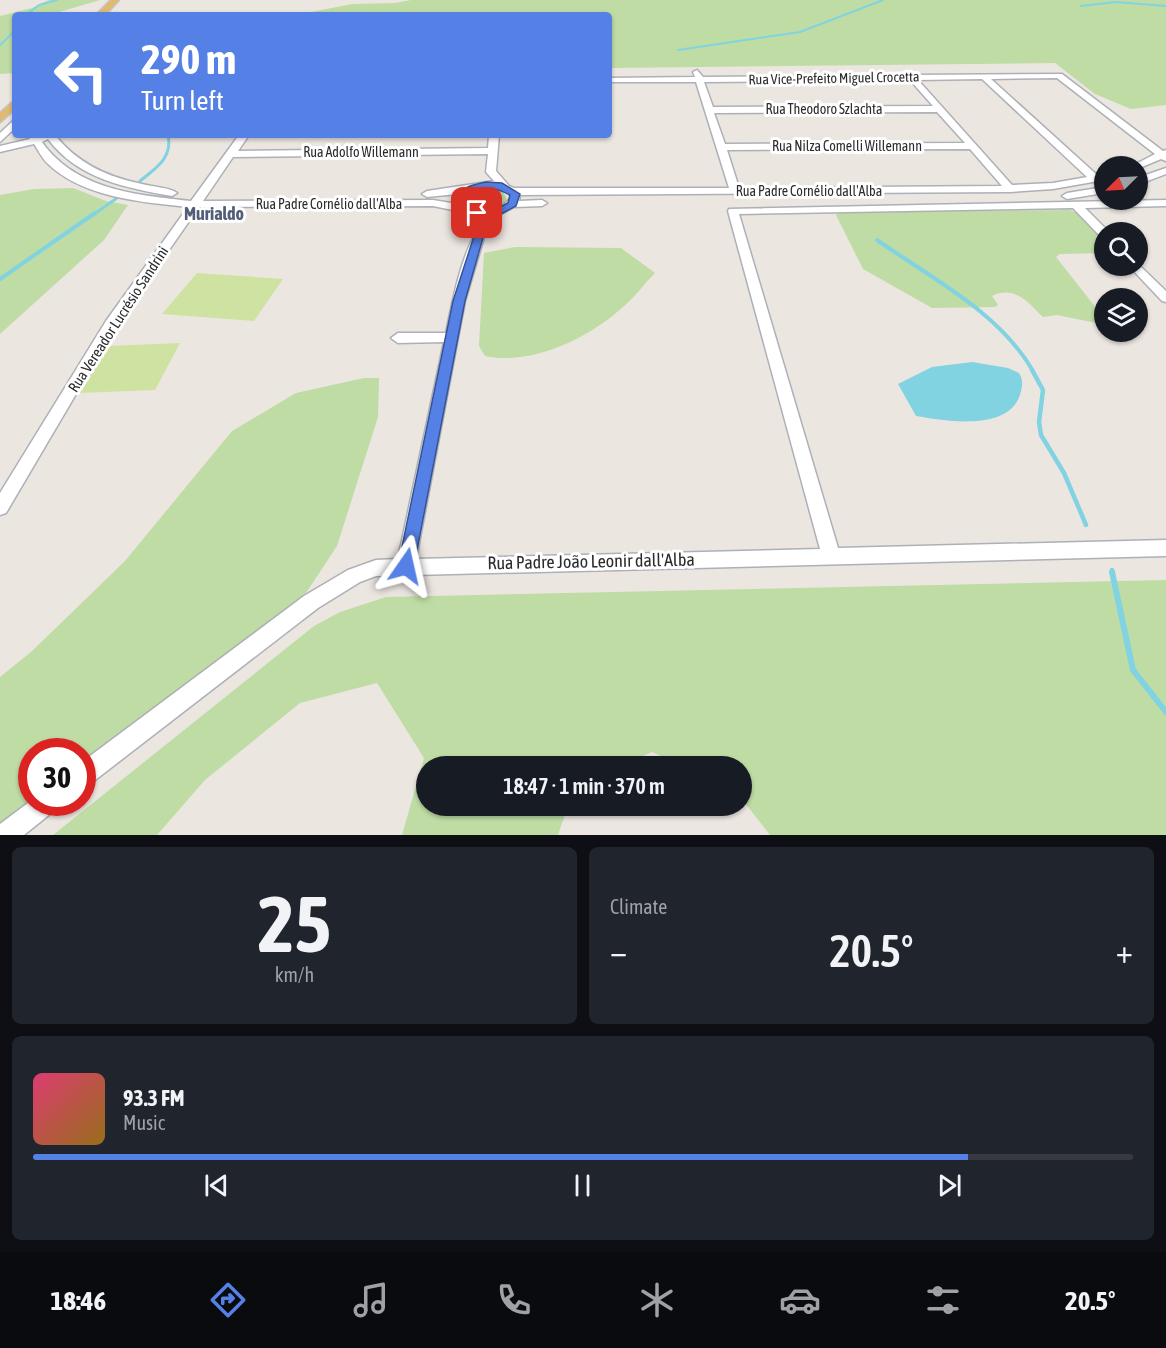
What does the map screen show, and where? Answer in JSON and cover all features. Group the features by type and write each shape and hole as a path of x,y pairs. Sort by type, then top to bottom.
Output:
{"main road":[{"path":"103,12 115,0"},
{"path":"0,119 12,106"}],"street":[{"path":"905,69 1010,189"},
{"path":"698,76 735,191"},
{"name":"Rua Vice-Prefeito Miguel Crocetta","path":"612,81 698,76 912,78 1059,76 1164,156"},
{"path":"984,77 1094,173"},
{"name":"Rua Theodoro Szlachta","path":"709,110 940,109"},
{"path":"0,139 12,125"},
{"path":"0,149 34,138"},
{"name":"Rua Padre Cornélio dall'Alba","path":"34,138 60,168 81,180 139,198 434,203 469,210 497,212"},
{"name":"Rua Padre Cornélio dall'Alba","path":"53,138 67,155 100,175 197,200 435,194 486,184 533,193 1010,189 1094,179"},
{"name":"Rua Vereador Lucrésio Sandrini","path":"0,508 98,345 241,138"},
{"path":"481,230 460,199 491,172 494,138"},
{"name":"Rua Nilza Comelli Willemann","path":"721,147 972,146"},
{"name":"Rua Adolfo Willemann","path":"230,154 492,151"},
{"path":"1148,162 1164,156"},
{"path":"1148,178 1166,171"},
{"path":"406,566 450,337 481,230 497,212 513,204 516,197 491,172"},
{"name":"Rua Padre Cornélio dall'Alba","path":"513,204 1027,199 1094,191"},
{"path":"831,555 733,211 1166,203"},
{"path":"1076,204 1094,223"},
{"path":"1145,276 1166,298"},
{"path":"398,338 450,337"},
{"name":"Rua Padre João Leonir dall'Alba","path":"96,765 311,602 354,576 376,568 1166,548"},
{"path":"5,835 29,816"}],"green space":[{"path":"49,0 100,0 59,12 16,12"},
{"path":"411,0 1166,0 1166,105 1131,109 1095,94 1055,63 612,68 612,12 311,12 352,4 395,3"},
{"path":"12,13 12,73 0,74 0,16"},
{"path":"73,188 106,201 128,205 104,240 0,334 0,195 34,189"},
{"path":"486,188 503,191 507,200 499,206 489,208 479,208 470,204 469,199 474,192"},
{"path":"1070,210 1077,213 1094,231 1094,253 1060,254 1056,257 1094,305 1094,323 1057,315 1043,317 1021,297 1008,293 992,296 998,305 995,307 932,308 863,269 836,215 840,212"},
{"path":"515,247 621,248 655,273 623,307 577,339 559,347 522,357 485,356 479,346 484,253"},
{"path":"197,273 283,279 254,321 162,314"},
{"path":"180,343 155,390 79,393 109,346"},
{"path":"364,378 379,378 378,417 337,546 306,593 96,752 96,738 18,738 18,810 0,824 0,677 31,652 125,561 232,431 296,393"},
{"path":"1166,580 1166,835 770,835 752,812 752,756 661,756 652,752 643,756 423,756 377,683 300,703 205,780 157,835 53,835 77,816 96,816 96,801 314,626 340,612 386,597"},
{"path":"416,786 416,816 565,816 558,835 402,835"}],"water":[{"path":"972,362 1008,368 1019,373 1022,387 1013,407 1003,415 974,421 916,416 898,384 932,367"}],"waterway":[{"path":"30,12 39,5 57,0"},
{"path":"678,50 800,32 883,0"},
{"path":"1081,6 1116,2 1166,6"},
{"path":"0,45 12,34"},
{"path":"140,181 166,156 168,138"},
{"path":"93,215 117,198"},
{"path":"0,279 95,213"},
{"path":"877,240 983,314 1019,350 1033,371"},
{"path":"1032,370 1043,390 1039,422 1041,435 1064,473 1086,525"},
{"path":"1112,570 1113,574"},
{"path":"1112,572 1133,670 1166,712"}],"district":[{"name":"Murialdo","path":"214,213"}],"route":[{"path":"406,566 459,301 481,230 497,212 513,204 515,194 504,186 486,184 473,187 464,192 460,199 466,209 477,213"}]}
